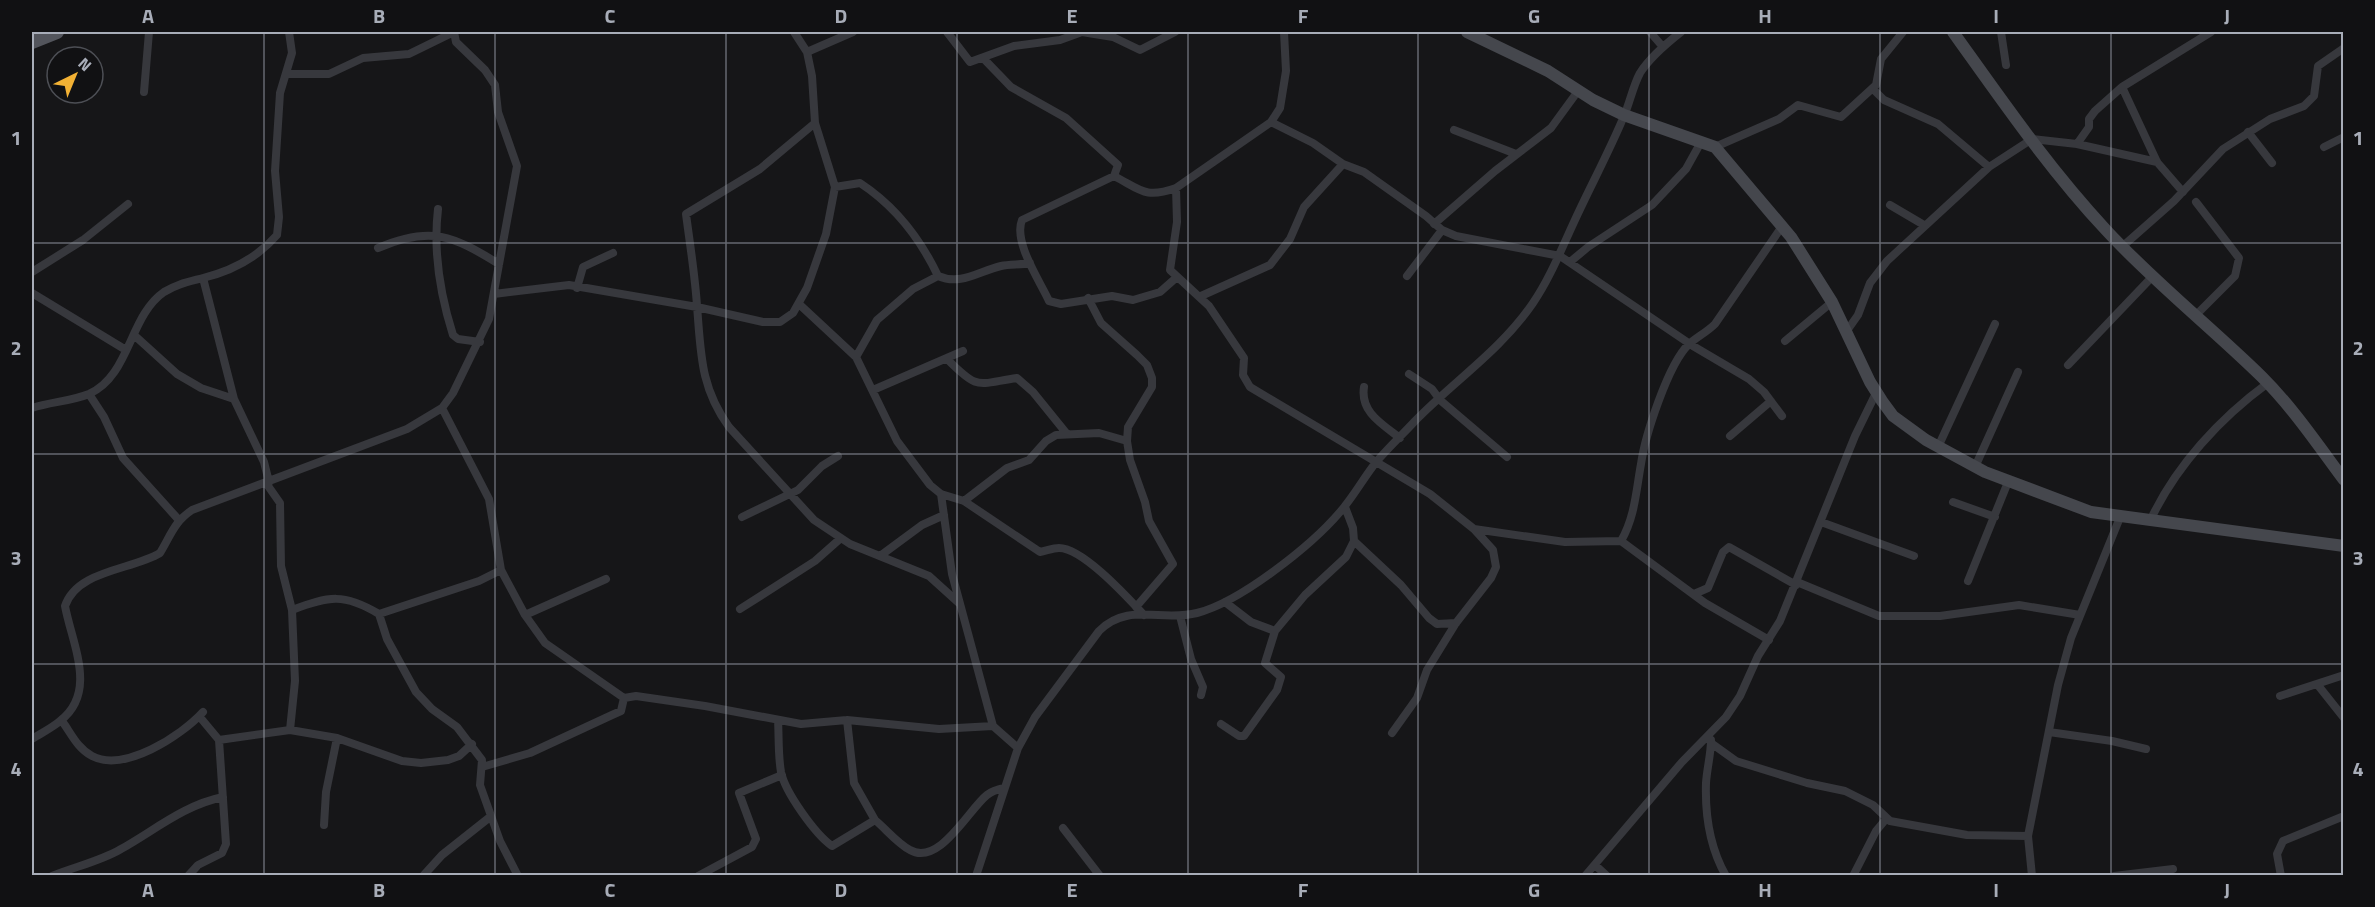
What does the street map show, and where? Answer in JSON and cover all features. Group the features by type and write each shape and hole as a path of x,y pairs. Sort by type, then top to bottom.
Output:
{"main road":[{"path":"32,42 57,32"}],"street":[{"path":"144,92 149,32"},
{"path":"32,408 89,394 103,385 126,350 145,312 164,293 182,282 203,278 246,261 277,235 279,217 275,171 280,93 292,53 289,32"},
{"path":"32,739 62,721 75,701 82,680 65,606 68,598 86,583 160,553 178,519 192,510 407,429 442,408 480,342 489,319 516,166 498,111 495,85 485,70 456,42 454,32 409,54 363,58 329,74 287,74"},
{"path":"495,294 569,285 697,307 763,322 780,322 792,313 799,304 826,234 835,187 815,123 812,75 807,52 794,32"},
{"path":"807,52 853,32"},
{"path":"947,32 967,61 983,58 1014,46 1060,40 1082,32 1113,37 1135,48 1145,49 1175,32"},
{"path":"1114,176 1144,193 1158,194 1176,188 1271,122 1280,108 1286,71 1284,32"},
{"path":"1467,32 1548,71 1578,91 1624,115 1715,147 1783,225 1832,302 1876,392 1900,422 1938,447 2008,482 2081,509 2343,546"},
{"path":"1650,32 1663,47"},
{"path":"976,876 1018,748 1035,717 1099,631 1106,623 1122,615 1132,613 1180,616 1198,613 1236,597 1302,548 1345,507 1377,461 1515,327 1533,303 1560,256 1624,115 1640,74 1663,47 1681,32"},
{"path":"1715,147 1779,119 1798,105 1841,117 1873,89 1881,59 1903,32"},
{"path":"1953,32 2032,139 2106,230 2152,277 2268,383 2293,411 2343,480"},
{"path":"2001,32 2006,65"},
{"path":"2077,144 2089,127 2089,118 2122,87 2211,32"},
{"path":"2123,246 2182,192 2223,149 2248,132 2304,105 2314,96 2318,66 2343,48"},
{"path":"983,58 1011,87 1066,118 1118,165 1114,176 1022,220 1019,228 1021,242 1053,304 1112,296 1133,300 1160,292 1177,277"},
{"path":"2122,87 2157,162 2182,192"},
{"path":"1873,89 1884,99 1938,124 1989,167"},
{"path":"1434,224 1516,154 1551,128 1578,91"},
{"path":"1271,122 1313,143 1343,164 1379,182 1442,230 1456,236 1560,256 1689,344 1749,379 1782,416"},
{"path":"815,123 760,169 686,214 701,362 718,412 814,520 841,538 929,576 960,604"},
{"path":"1454,130 1516,154"},
{"path":"2248,132 2272,163"},
{"path":"2324,147 2343,137"},
{"path":"1846,332 1858,315 1869,283 1887,261 1989,167 2032,139 2077,144 2157,162"},
{"path":"1570,262 1588,247 1652,205 1674,185 1701,142"},
{"path":"1201,296 1270,265 1290,239 1304,207 1343,164"},
{"path":"835,187 860,183 880,199 903,219 938,276 948,280 972,278 1003,265 1030,263"},
{"path":"1176,188 1177,222 1169,267 1177,277 1201,296 1244,358 1243,375 1250,387 1262,397 1377,461 1430,494 1474,529 1493,550 1496,567 1491,578 1456,623 1427,670 1417,698 1392,733"},
{"path":"2196,202 2239,258 2235,276 2196,315"},
{"path":"32,272 83,240 128,204"},
{"path":"1890,205 1924,225"},
{"path":"438,209 435,234 438,271 453,335 458,339 480,342"},
{"path":"1621,541 1630,523 1648,430 1679,358 1689,344 1702,337 1715,324 1783,225"},
{"path":"1407,276 1442,230"},
{"path":"378,248 396,240 435,234 468,245 500,264"},
{"path":"577,288 583,267 613,253"},
{"path":"856,357 878,320 913,289 938,276"},
{"path":"2068,364 2152,277"},
{"path":"203,278 234,399 264,462 267,483 280,503 281,566 292,610 295,681 290,730"},
{"path":"32,293 126,350"},
{"path":"1088,298 1101,323 1142,360 1152,378 1152,387 1128,427 1127,441 1130,460 1151,527 1173,564 1136,607"},
{"path":"1785,341 1832,302"},
{"path":"799,304 856,357 873,390 879,409 897,441 930,485 941,494 964,501 1040,552 1060,548 1075,553 1110,579 1144,615"},
{"path":"1938,447 1995,324"},
{"path":"134,335 186,381 234,399"},
{"path":"873,390 963,351"},
{"path":"947,359 971,382 985,385 1017,378 1033,392 1067,434"},
{"path":"1975,467 2018,372"},
{"path":"1409,374 1432,389 1440,400 1507,457"},
{"path":"2151,519 2177,472 2236,409 2268,383"},
{"path":"1364,387 1363,398 1366,409 1400,438"},
{"path":"1585,876 1712,730 1726,717 1740,696 1797,584 1876,392"},
{"path":"89,394 104,417 123,458 178,519"},
{"path":"1730,436 1771,401"},
{"path":"442,408 489,499 501,570 525,615 545,643 624,698 636,696 801,724 847,720 939,729 993,726"},
{"path":"964,501 1007,468 1029,460 1046,441 1067,434 1099,433 1127,441"},
{"path":"742,517 798,490 822,466 838,456"},
{"path":"1968,581 2008,482"},
{"path":"941,494 946,543 993,726 1018,748"},
{"path":"1953,502 1995,517"},
{"path":"1221,724 1239,736 1244,736 1278,690 1281,677 1264,660 1275,631 1305,595 1346,557 1354,541 1353,528 1345,507"},
{"path":"880,556 922,525 944,515"},
{"path":"2032,876 2028,836 2058,685 2080,615 2121,515"},
{"path":"1821,522 1914,556"},
{"path":"1474,529 1565,542 1621,541 1694,594 1769,640"},
{"path":"740,609 815,561 841,538"},
{"path":"1354,541 1401,585 1429,618 1437,624 1456,623"},
{"path":"1694,594 1708,588 1723,552 1729,547 1797,584 1878,616 1940,616 2019,605 2080,615"},
{"path":"379,614 479,581 501,570"},
{"path":"525,615 606,579"},
{"path":"292,610 328,598 345,598 354,600 379,614 387,639 416,692 472,744 482,760 480,786 490,817 518,876"},
{"path":"1225,602 1251,622 1275,631"},
{"path":"1180,616 1191,659 1203,687 1201,695"},
{"path":"2280,696 2343,675"},
{"path":"2317,684 2343,718"},
{"path":"482,767 530,753 621,711 624,698"},
{"path":"62,721 78,746 92,756 108,762 122,760 149,750 201,714 219,740 226,844 222,853 198,865 188,876"},
{"path":"778,720 782,775 787,788 830,846 874,820"},
{"path":"847,720 854,783 874,820 909,850 925,852 936,848 956,831 987,795 1004,788"},
{"path":"219,740 290,730 337,738 402,761 422,763 459,756 472,744"},
{"path":"1712,730 1706,783 1711,839 1717,860 1726,876"},
{"path":"2049,732 2112,741 2146,750"},
{"path":"324,825 327,792 337,738"},
{"path":"1711,743 1736,761 1852,794 1873,805 1886,819 1967,835 2028,836"},
{"path":"698,876 752,848 756,839 739,793 782,775"},
{"path":"52,876 119,850 172,817 206,800 223,797"},
{"path":"2281,876 2277,854 2283,842 2343,816"},
{"path":"423,876 442,855 490,817"},
{"path":"1853,876 1876,831 1886,819"},
{"path":"1063,828 1100,876"},
{"path":"1595,865 1607,876"},
{"path":"2114,876 2173,869"}]}
